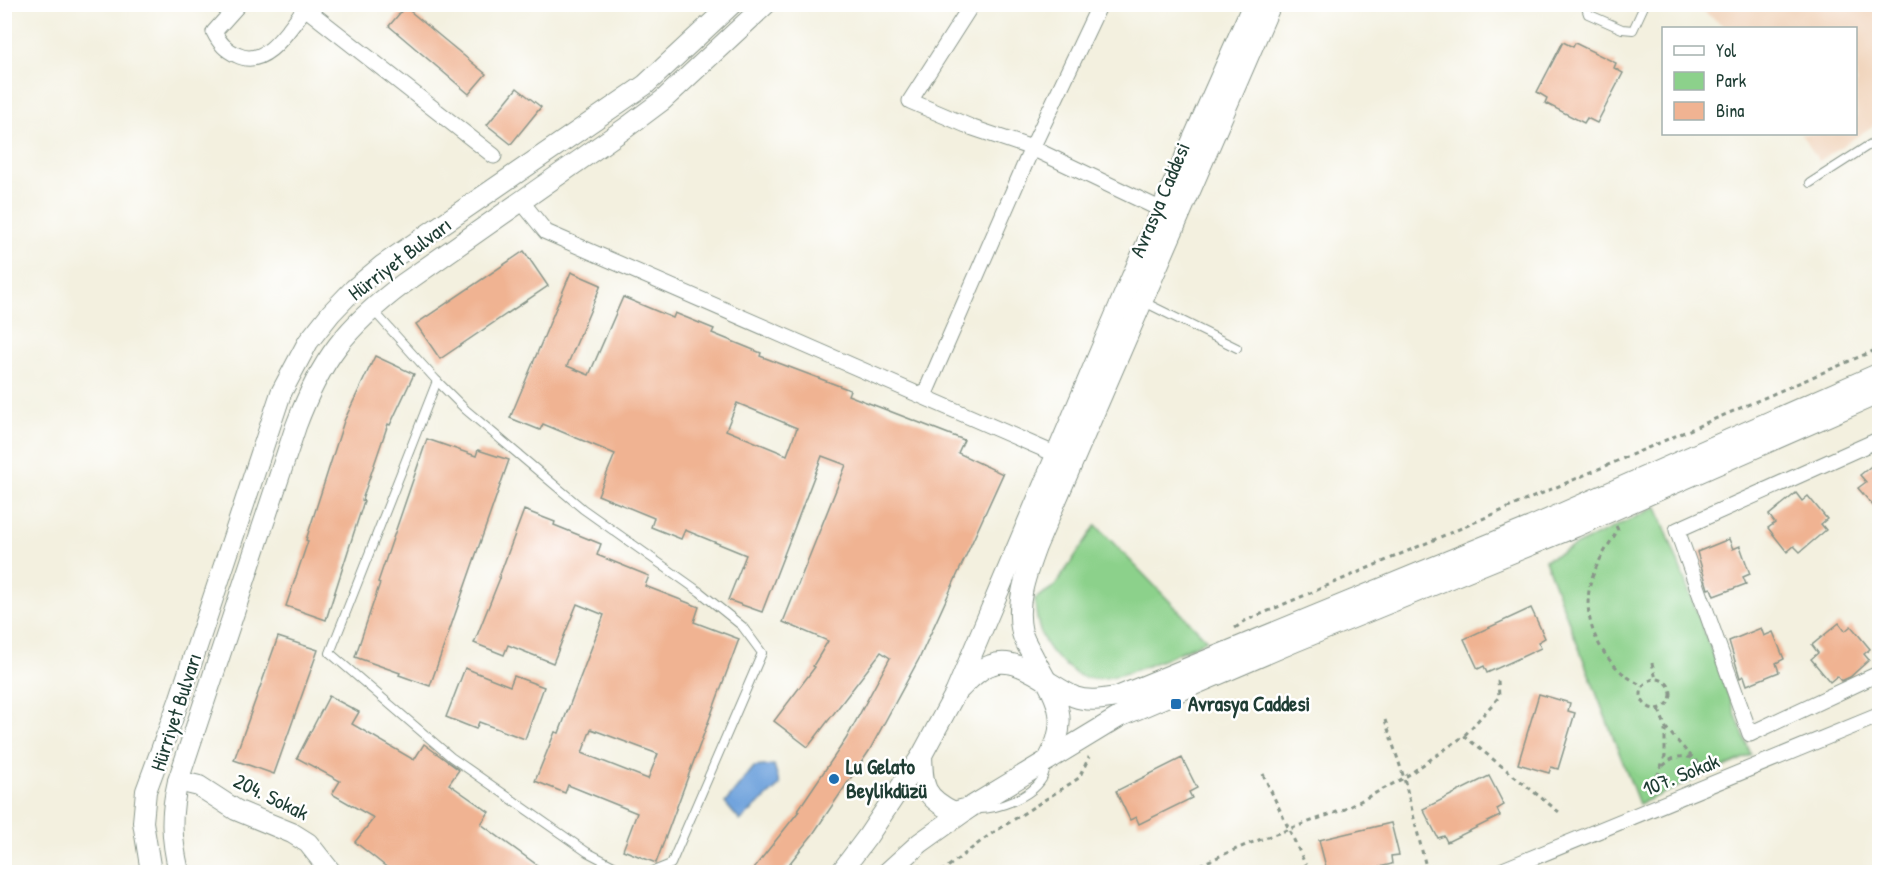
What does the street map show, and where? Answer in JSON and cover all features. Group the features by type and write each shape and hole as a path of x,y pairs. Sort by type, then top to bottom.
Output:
{"street":[{"path":"238,4 214,32 220,44 234,54 245,59 260,57 274,45 305,8 494,156"},
{"name":"Hürriyet Bulvarı","path":"151,873 143,822 146,791 179,701 281,393 308,342 346,297 383,265 636,92 690,45 732,4"},
{"name":"Hürriyet Bulvarı","path":"179,873 171,828 172,805 178,781 308,394 339,343 371,308 446,252 627,128 663,100 766,4"},
{"path":"972,4 910,101 973,128 1032,148 1162,210"},
{"path":"924,396 1032,148 1100,4"},
{"path":"841,873 922,755 955,694 1126,290 1252,4"},
{"name":"Avrasya Caddesi","path":"1048,683 1022,635 1020,608 1027,572 1271,4"},
{"path":"521,201 546,232 1057,455"},
{"path":"955,694 991,664 1005,662 1019,665 1077,698 1097,700 1117,697 1531,527 1880,373"},
{"path":"888,873 920,843 969,808 1119,717 1294,642 1575,527 1880,393"},
{"path":"1880,439 1677,530 1750,734 1880,673"},
{"path":"1048,683 1059,710 1061,728 1058,743 1048,760"},
{"name":"107. Sokak","path":"1498,873 1880,715"},
{"path":"922,755 923,783 929,794 942,806 954,812 969,808"},
{"name":"204. Sokak","path":"178,781 200,786 236,810 292,833 308,843 331,873"}],"lane":[{"path":"1584,4 1588,14 1622,29 1633,30 1645,4"},
{"path":"1810,183 1880,138"},
{"path":"1142,301 1237,348"},
{"path":"371,308 466,410 583,509 700,592 742,626 762,653 671,864 655,872"},
{"path":"437,381 330,653 451,756 586,852 625,873"}],"path":[{"path":"1232,631 1245,621 1880,348"},
{"path":"1615,522 1618,530 1593,575 1588,597 1589,618 1597,641 1608,659 1623,676 1643,687"},
{"path":"1652,663 1656,679"},
{"path":"1656,679 1665,682 1671,690 1668,705 1659,710 1645,705 1641,696 1643,687 1650,680 1656,679"},
{"path":"1183,873 1216,857 1345,809 1404,778 1464,736 1499,696 1498,680"},
{"path":"1659,710 1666,728 1693,759 1723,780"},
{"path":"1385,720 1404,778 1426,867"},
{"path":"1643,813 1665,756 1666,728"},
{"path":"1464,736 1559,812"},
{"path":"941,873 988,836 1079,778 1092,750"},
{"path":"1660,769 1672,758 1685,756 1693,759"},
{"path":"1263,774 1309,873"}],"shaded area":[{"path":"1712,4 1879,5 1879,122 1819,161 1802,135 1857,135 1857,27 1726,27 1701,10"}],"green space":[{"path":"1657,507 1751,755 1639,804 1545,560"},
{"path":"1096,525 1207,640 1148,666 1100,679 1081,676 1056,658 1045,643 1039,627 1035,599 1055,586"}],"water":[{"path":"774,765 780,785 740,821 725,803 754,767"}],"building":[{"path":"405,7 486,74 469,94 389,26"},
{"path":"1563,42 1573,47 1575,43 1616,63 1614,68 1623,73 1597,123 1587,118 1584,123 1545,103 1547,98 1537,92"},
{"path":"517,88 541,107 511,144 487,125"},
{"path":"524,251 548,286 440,359 416,324"},
{"path":"571,272 601,285 567,366 589,375 623,297 673,318 675,313 714,329 712,333 761,353 760,356 850,390 848,395 964,440 958,453 1003,474 920,657 869,751 813,834 782,873 750,873 799,811 846,739 890,658 881,652 808,747 774,721 815,667 813,666 828,641 783,622 846,465 822,456 762,612 728,600 746,555 685,530 681,539 651,527 654,518 598,495 615,454 543,424 540,430 510,418","holes":["737,403 797,428 787,455 726,430"]},
{"path":"375,356 414,374 390,425 388,424 362,500 364,501 326,620 286,606 344,421"},
{"path":"427,439 476,456 478,450 509,460 430,686 355,657"},
{"path":"1880,459 1880,514 1858,488 1866,482 1860,475"},
{"path":"1796,493 1802,501 1808,496 1827,519 1821,524 1826,530 1800,552 1794,546 1787,552 1768,528 1775,523 1769,515"},
{"path":"524,510 601,544 597,555 649,576 645,586 699,607 694,622 739,639 656,863 623,850 637,813 568,785 565,793 535,781 555,732 559,733 604,615 577,604 553,663 508,645 504,655 474,643","holes":["591,729 658,754 648,779 582,753"]},
{"path":"1729,539 1733,549 1740,546 1750,574 1743,577 1746,584 1714,596 1711,588 1708,589 1697,552"},
{"path":"1531,608 1545,638 1538,642 1541,648 1487,673 1484,666 1478,669 1464,639"},
{"path":"1839,623 1845,631 1851,626 1870,649 1864,654 1869,660 1850,677 1841,681 1837,676 1830,682 1811,659 1818,653 1812,645"},
{"path":"1761,628 1764,636 1773,632 1784,659 1776,663 1779,672 1747,685 1744,676 1740,678 1729,641"},
{"path":"278,637 318,650 274,774 234,760"},
{"path":"465,668 510,686 514,676 544,687 525,739 479,722 476,729 446,717"},
{"path":"1539,694 1570,703 1568,711 1575,713 1558,769 1551,767 1549,773 1518,764"},
{"path":"329,696 359,712 352,724 414,760 424,744 459,770 449,784 489,812 481,824 548,873 394,873 355,842 374,818 332,794 340,781 297,758"},
{"path":"1182,758 1197,788 1189,792 1192,798 1139,824 1136,817 1130,820 1116,791"},
{"path":"1489,776 1504,805 1497,809 1500,816 1447,842 1444,836 1438,838 1423,809"},
{"path":"1391,823 1399,855 1391,856 1392,864 1355,873 1327,871 1319,840"}],"place":[{"name":"Avrasya Caddesi","path":"1176,704"},
{"name":"Lu Gelato Beylikdüzü","path":"834,779"}]}
